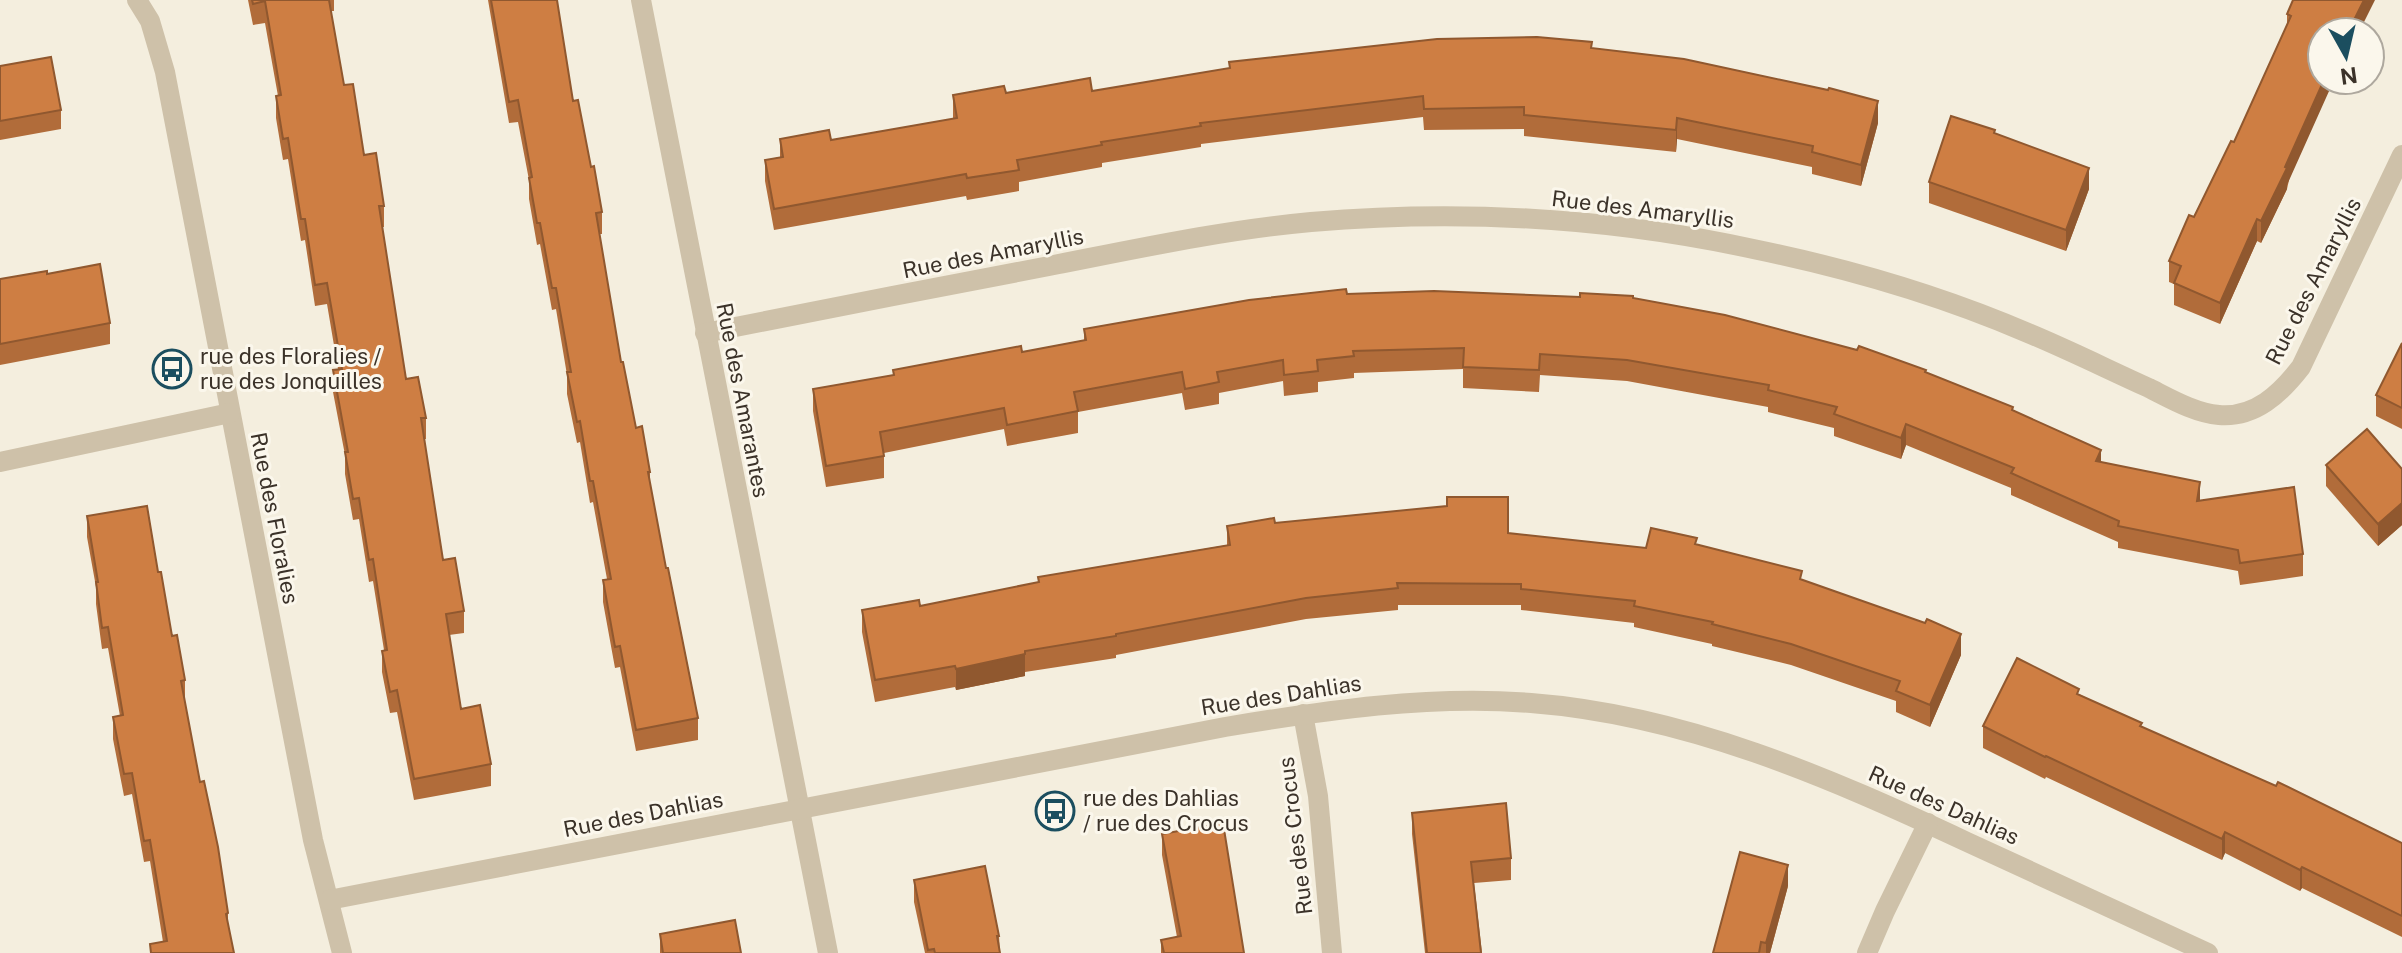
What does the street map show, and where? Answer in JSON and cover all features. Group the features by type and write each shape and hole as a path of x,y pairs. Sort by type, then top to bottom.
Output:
{"street":[{"name":"Rue des Floralies","path":"137,0 150,21 165,72 313,840 342,953"},
{"name":"Rue des Amarantes","path":"641,0 828,953"},
{"name":"Rue des Amaryllis","path":"705,333 1182,240 1263,228 1377,219 1522,219 1661,233 1813,262 2028,332 2183,404 2216,415 2232,415 2249,411 2276,396 2301,367 2402,155"},
{"path":"0,462 230,413"},
{"name":"Rue des Dahlias","path":"329,900 1303,714 1389,704 1458,701 1532,703 1607,714 1753,750 1928,823 2208,953"},
{"name":"Rue des Crocus","path":"1303,714 1318,796 1332,953"},
{"path":"1867,953 1928,823"}],"building":[{"path":"252,0 329,0 344,85 353,84 364,155 376,153 384,206 379,206 406,379 418,377 426,418 421,418 443,560 455,558 464,611 446,614 461,709 480,705 491,764 414,779 397,690 390,692 382,651 387,650 373,559 369,560 359,498 353,499 333,370 342,369 327,283 315,285 288,138 283,139 276,96 281,95 265,1 253,4"},
{"path":"491,0 557,0 573,101 578,100 591,167 594,166 602,212 596,213 621,362 636,428 642,426 666,568 698,718 636,730 620,646 615,647 603,580 611,579 593,481 590,481 580,421 577,422 567,372 571,372 556,288 552,288 540,223 537,223 518,100 509,102"},
{"path":"2293,0 2364,0 2356,16 2306,16 2306,96 2317,96 2287,168 2261,221 2257,219 2220,303 2174,283 2181,266 2169,261 2189,215 2194,217 2231,141 2234,142 2291,16 2287,14"},
{"path":"1537,37 1592,42 1591,48 1684,59 1878,101 1861,165 1812,152 1813,146 1677,118 1676,130 1524,115 1524,107 1424,109 1423,96 1200,123 1201,126 1101,142 1102,145 1017,160 1019,170 967,178 966,174 774,209 765,160 783,157 780,139 829,130 831,140 957,118 953,95 1004,86 1006,93 1090,78 1092,91 1230,68 1229,62 1437,39"},
{"path":"51,57 61,110 0,121 0,66"},
{"path":"1951,116 1995,130 1994,133 2089,168 2066,230 1929,182"},
{"path":"100,264 110,323 0,344 0,279"},
{"path":"1346,289 1347,294 1434,291 1633,296 1725,315 1857,350 1859,346 2013,407 2012,410 2101,450 2096,461 2200,482 2197,501 2294,487 2303,554 2240,563 2238,550 2118,526 2119,521 2011,473 2014,468 1906,424 1901,438 1834,414 1837,407 1768,390 1769,385 1627,360 1540,354 1539,370 1463,367 1464,348 1353,351 1354,356 1317,360 1318,371 1284,375 1283,360 1217,372 1219,382 1185,389 1182,372 1074,392 1078,411 1007,425 1004,408 880,432 884,456 826,466 813,389 894,375 893,370 1021,346 1022,352 1086,340 1084,329 1249,300"},
{"path":"2402,343 2402,408 2376,395"},
{"path":"2367,429 2402,469 2402,503 2378,524 2326,465"},
{"path":"1447,497 1508,497 1508,533 1646,548 1651,528 1697,538 1695,544 1802,571 1800,579 1925,623 1927,619 1961,634 1930,705 1896,691 1900,681 1791,644 1713,622 1634,606 1635,601 1521,589 1521,584 1397,583 1398,588 1306,598 1025,651 1025,654 956,669 955,666 875,680 862,610 919,600 920,606 1039,582 1038,577 1230,545 1227,526 1274,518 1275,523 1447,506"},
{"path":"147,506 172,636 177,635 185,680 181,681 200,782 204,781 218,847 234,953 151,953 150,944 167,941 150,840 144,841 132,773 124,774 113,717 123,715 108,627 102,628 87,516"},
{"path":"2017,658 2079,689 2077,694 2142,723 2140,726 2276,786 2278,782 2402,843 2402,916 2225,832 2222,839 1983,726"},
{"path":"1506,803 1511,858 1471,862 1481,953 1427,953 1412,813"},
{"path":"1223,823 1244,953 1164,953 1161,940 1181,936 1162,834"},
{"path":"1740,852 1788,865 1766,943 1761,942 1759,953 1713,953"},
{"path":"985,866 1000,953 935,953 934,949 928,950 914,880"},
{"path":"735,920 741,953 663,953 660,934"}],"place":[{"name":"rue des Floralies / rue des Jonquilles","path":"172,369"},
{"name":"rue des Dahlias / rue des Crocus","path":"1055,811"}]}
